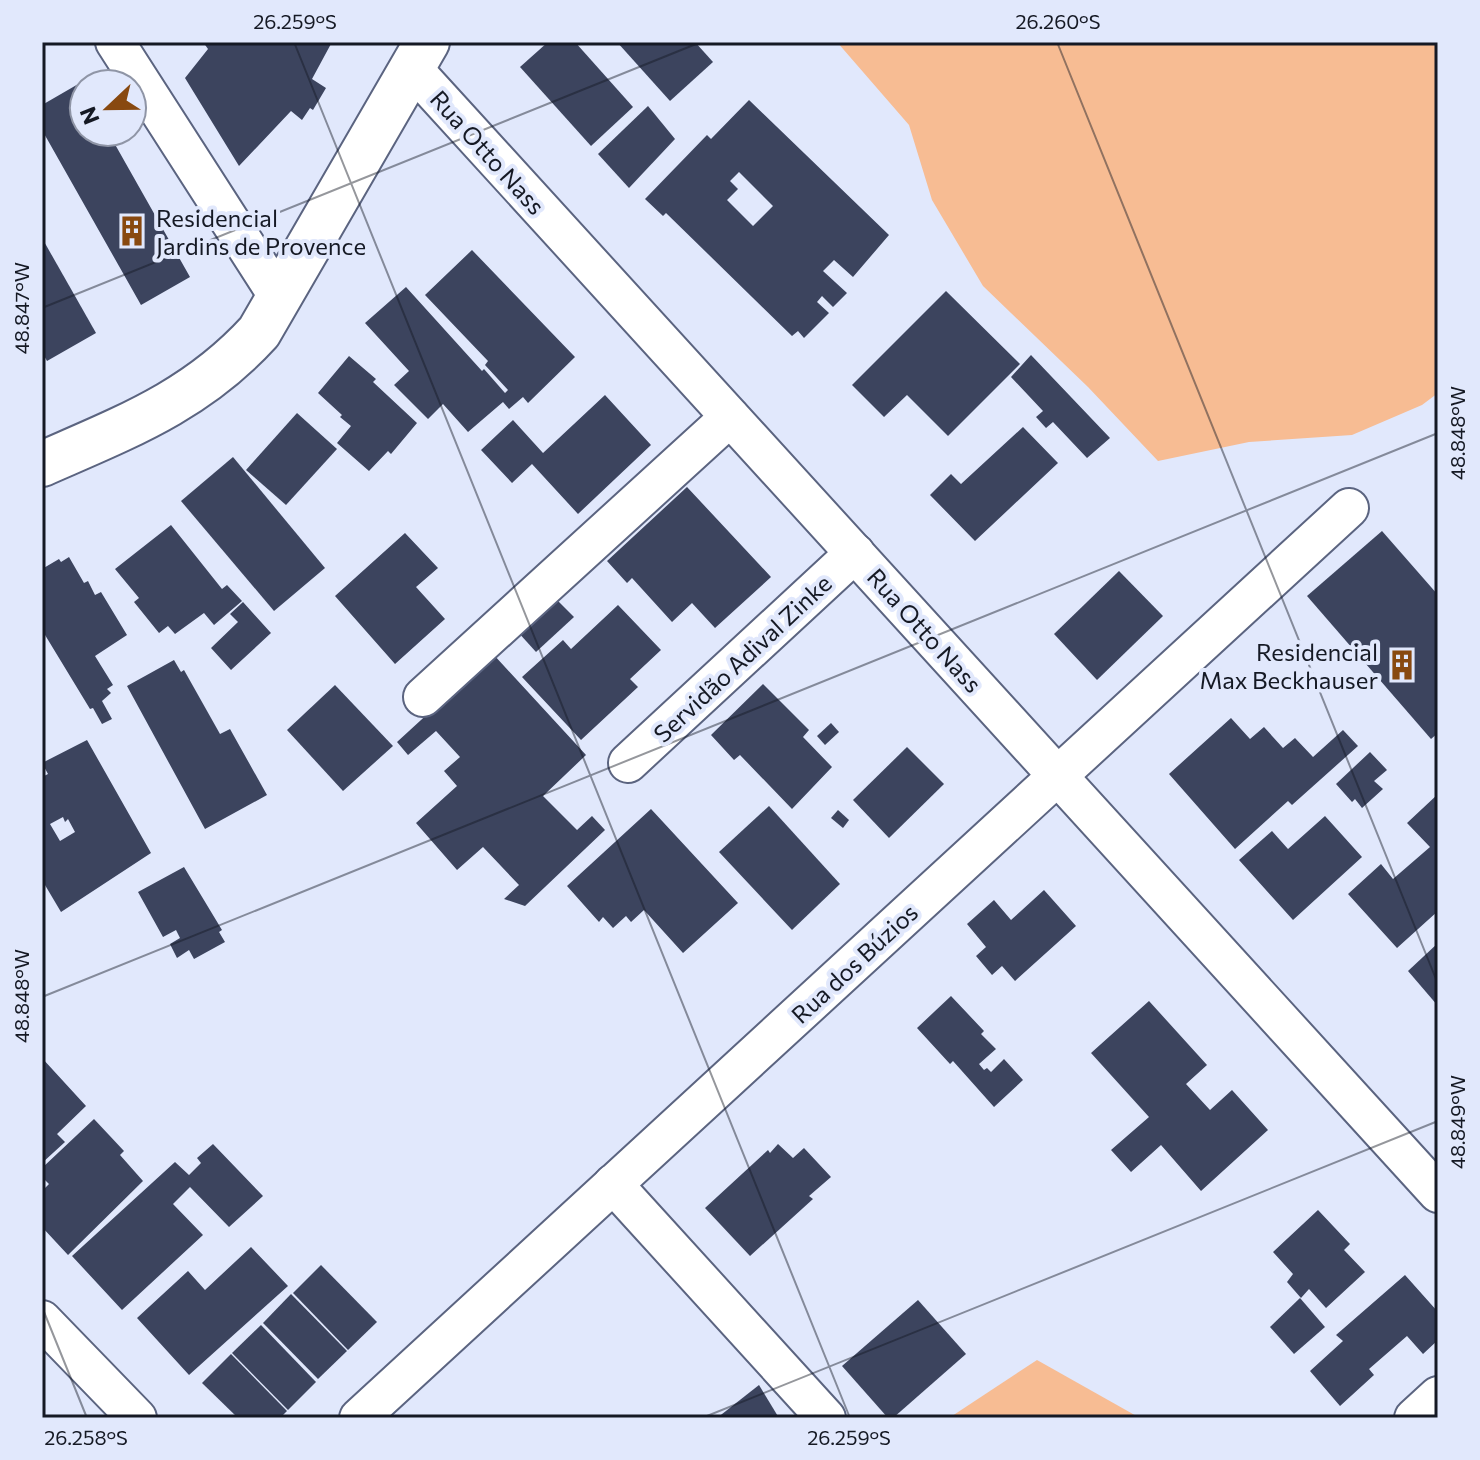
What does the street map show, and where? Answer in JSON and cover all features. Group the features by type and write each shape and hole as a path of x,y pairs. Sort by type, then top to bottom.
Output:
{"main road":[{"path":"42,464 143,419 193,391 232,362 259,332 280,299 420,55"}],"street":[{"path":"115,42 280,299"},
{"name":"Rua Otto Nass","path":"420,55 730,417 1438,1193"},
{"path":"423,697 730,417"},
{"name":"Rua dos Búzios","path":"359,1418 1349,508"},
{"name":"Servidão Adival Zinke","path":"628,763 855,553"},
{"path":"613,1184 826,1418"},
{"path":"42,1320 137,1418"},
{"path":"1414,1418 1438,1396"}],"shaded area":[{"path":"837,42 1438,42 1438,393 1422,405 1352,435 1249,442 1158,461 1088,387 983,286 932,200 909,125"},
{"path":"1037,1360 1140,1418 949,1418"}],"building":[{"path":"203,42 332,42 312,79 326,88 313,110 310,108 302,120 291,111 239,166 185,78 208,49"},
{"path":"548,42 575,42 633,107 591,146 520,67"},
{"path":"617,42 695,42 713,62 670,101"},
{"name":"Residencial Jardins de Provence","path":"68,90 68,148 117,148 190,277 141,305 42,130 42,105"},
{"path":"749,100 889,235 853,277 834,260 823,271 847,293 833,307 822,296 817,302 829,313 804,338 798,331 792,336 666,213 663,216 645,199 707,135 711,139","holes":["739,172 773,206 753,226 727,200 738,189 730,181"]},
{"path":"648,106 675,139 629,188 598,154"},
{"path":"42,238 96,333 47,361 42,352"},
{"path":"472,250 575,357 528,403 523,397 509,409 503,402 468,432 443,404 428,419 394,385 409,371 365,323 406,287 505,393 508,390 485,365 488,361 425,295"},
{"path":"946,291 1020,364 948,436 907,395 884,417 852,385"},
{"path":"1031,355 1110,438 1087,458 1053,422 1046,428 1036,417 1043,411 1011,377"},
{"path":"349,356 376,379 373,382 417,423 391,454 388,451 369,471 337,443 351,426 318,393"},
{"path":"605,395 651,445 578,514 532,464 512,483 481,450 513,420 543,453"},
{"path":"297,413 337,449 286,505 246,470"},
{"path":"1023,427 1058,463 975,541 930,495 951,474 961,484"},
{"path":"233,457 325,568 274,611 181,501"},
{"path":"687,487 771,577 715,628 692,603 672,622 632,578 627,583 607,561"},
{"path":"171,525 222,589 227,585 242,601 214,625 204,613 175,634 168,626 159,633 134,602 139,598 115,569"},
{"name":"Residencial Max Beckhauser","path":"1382,531 1438,595 1438,733 1431,739 1307,596"},
{"path":"405,533 438,568 416,587 445,619 395,664 335,596"},
{"path":"69,557 84,583 88,581 95,595 101,592 127,635 95,656 113,685 107,689 111,693 102,701 112,719 102,724 42,630 42,569"},
{"path":"1119,571 1163,616 1097,680 1054,634"},
{"path":"554,597 574,617 536,652 517,631"},
{"path":"243,602 271,633 231,670 211,648 238,622 230,614"},
{"path":"618,605 661,650 630,679 638,687 581,740 522,677 563,640 571,649"},
{"path":"493,654 586,755 543,796 577,830 592,816 605,830 525,906 504,899 519,885 483,847 457,870 416,823 457,786 444,771 460,757 436,731 408,755 397,742"},
{"path":"174,660 181,672 184,670 220,734 230,729 267,795 205,829 127,686"},
{"path":"763,684 809,730 803,737 832,767 792,809 740,755 734,760 711,735"},
{"path":"335,685 393,746 343,791 287,730"},
{"path":"1231,718 1250,739 1264,727 1283,748 1295,738 1313,757 1343,730 1358,746 1292,805 1288,801 1235,849 1169,774"},
{"path":"831,723 839,732 825,745 817,736"},
{"path":"87,740 151,853 61,912 42,880 42,777 48,774 42,763","holes":["63,817 65,822 68,819 75,832 60,841 50,824"]},
{"path":"907,747 944,784 889,838 853,800"},
{"path":"1370,752 1387,770 1374,781 1383,789 1362,808 1336,784"},
{"path":"1438,794 1438,911 1397,948 1348,894 1381,864 1393,879 1430,847 1407,823"},
{"path":"769,806 840,884 792,930 719,852"},
{"path":"651,809 738,903 683,953 644,910 631,922 626,916 613,928 603,917 599,922 567,886"},
{"path":"838,810 849,820 843,828 831,818"},
{"path":"1325,816 1362,857 1293,920 1239,860 1272,831 1288,849"},
{"path":"184,867 222,930 219,932 225,942 194,959 189,950 177,958 170,944 180,938 176,930 163,937 138,892"},
{"path":"1044,890 1076,926 1015,981 1002,966 992,975 976,956 986,947 967,924 994,900 1011,920"},
{"path":"1438,943 1438,1006 1408,971"},
{"path":"951,996 984,1031 981,1034 996,1049 979,1064 984,1070 987,1068 991,1072 1004,1059 1023,1080 994,1107 953,1061 950,1064 917,1028"},
{"path":"1149,1001 1207,1065 1186,1084 1210,1110 1232,1090 1268,1130 1201,1191 1161,1145 1131,1172 1111,1150 1149,1117 1091,1053"},
{"path":"42,1058 86,1106 57,1134 65,1142 42,1163"},
{"path":"94,1119 124,1151 120,1155 143,1181 68,1255 42,1227 42,1191 49,1184 42,1177 42,1168"},
{"path":"213,1144 263,1196 229,1227 190,1187 173,1204 203,1235 122,1310 72,1256 175,1162 189,1175 201,1163 197,1158"},
{"path":"778,1144 793,1158 804,1148 831,1177 809,1196 813,1199 750,1256 705,1208"},
{"path":"1318,1210 1350,1244 1344,1250 1365,1272 1326,1308 1309,1289 1301,1298 1287,1282 1293,1274 1273,1252"},
{"path":"251,1247 288,1286 189,1375 137,1318 188,1271 205,1290"},
{"path":"321,1265 377,1322 348,1350 293,1293"},
{"path":"1405,1275 1438,1312 1438,1340 1423,1354 1407,1336 1369,1369 1374,1375 1340,1406 1310,1371 1343,1341 1336,1335"},
{"path":"291,1294 347,1351 318,1379 263,1323"},
{"path":"1300,1298 1325,1327 1294,1354 1270,1327"},
{"path":"918,1300 966,1354 893,1418 888,1418 842,1366"},
{"path":"261,1325 316,1382 288,1410 232,1353"},
{"path":"231,1354 287,1411 280,1418 238,1418 202,1383"},
{"path":"759,1385 779,1418 717,1418"}],"place":[{"name":"Residencial Jardins de Provence","path":"132,231"},
{"name":"Residencial Max Beckhauser","path":"1402,665"}]}
